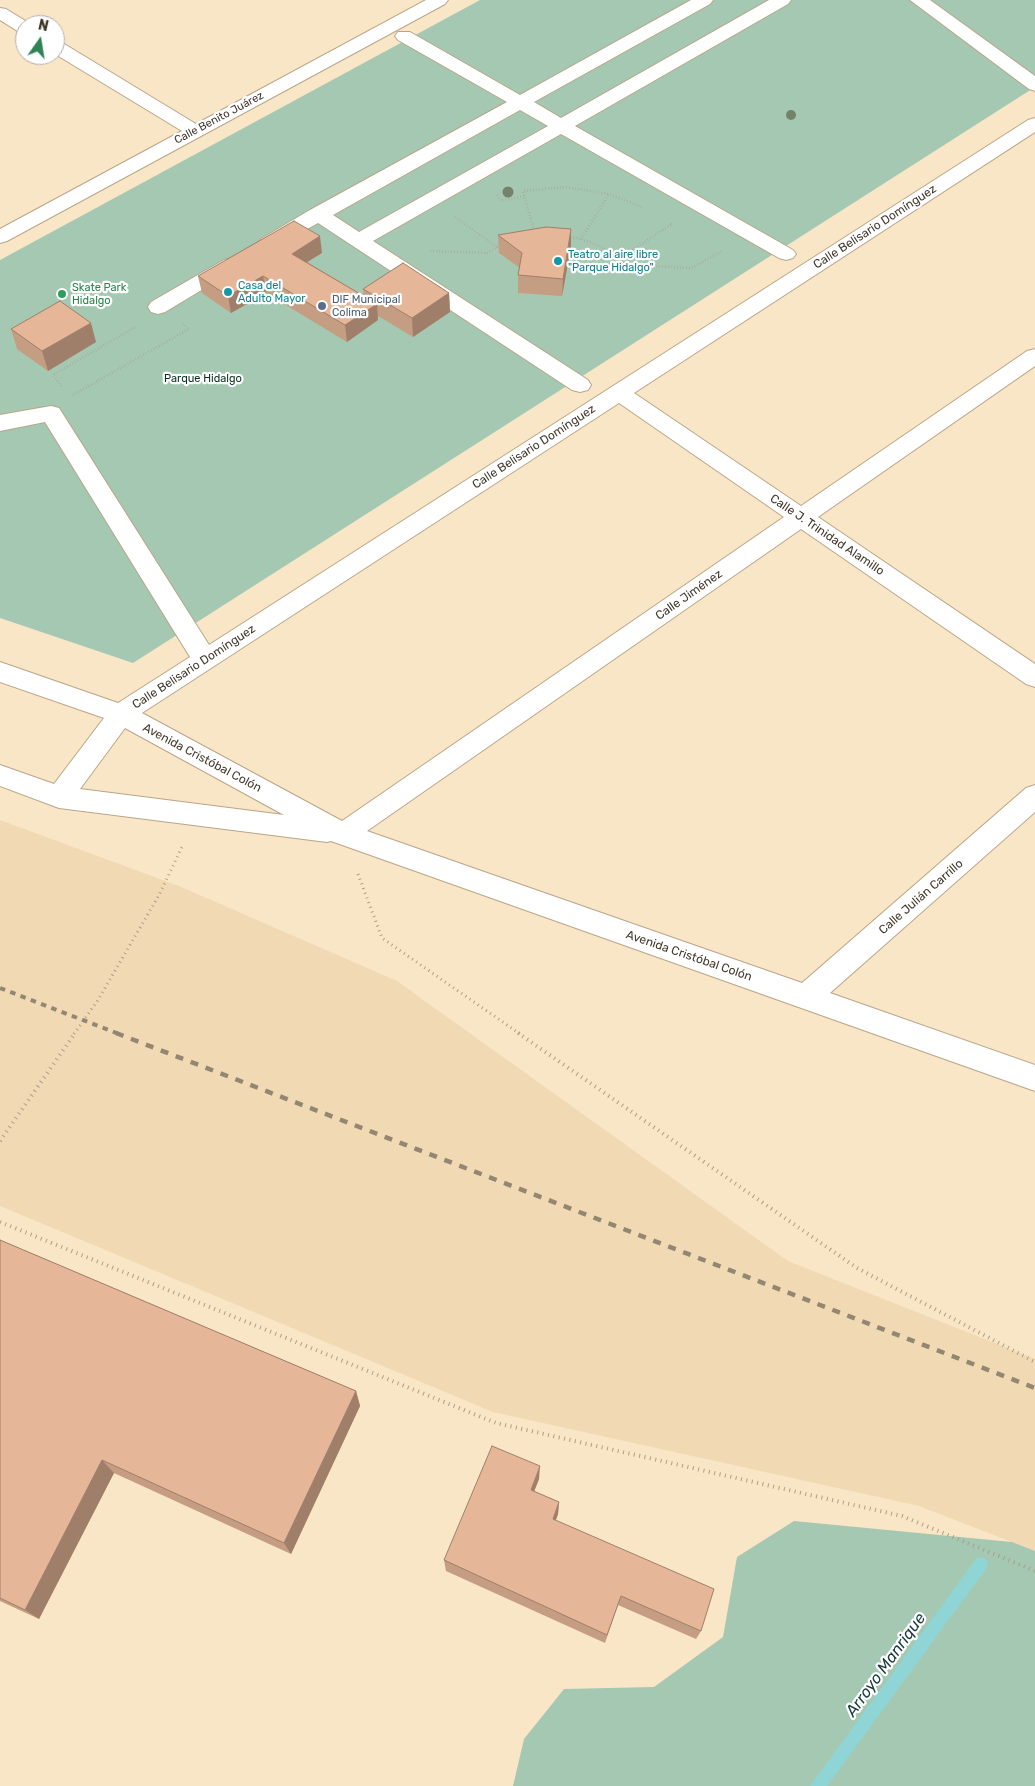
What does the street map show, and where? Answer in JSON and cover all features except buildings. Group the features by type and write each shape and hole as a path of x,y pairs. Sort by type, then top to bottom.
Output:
{"street":[{"path":"0,3 8,0"},
{"name":"Calle Benito Juárez","path":"0,237 439,0"},
{"path":"158,306 317,214 704,0"},
{"path":"359,242 782,0"},
{"path":"919,0 1035,85"},
{"path":"0,13 15,22"},
{"path":"404,36 786,254"},
{"path":"65,52 196,131"},
{"name":"Calle Belisario Domínguez","path":"59,797 121,714 1035,124"},
{"path":"317,214 580,384"},
{"name":"Calle Jiménez","path":"343,834 1035,356"},
{"name":"Calle J. Trinidad Alamillo","path":"619,392 1035,677"},
{"path":"0,423 51,413 205,660"},
{"name":"Avenida Cristóbal Colón","path":"0,672 121,714 343,834 806,997 1029,1069"},
{"name":"Avenida Cristóbal Colón","path":"0,775 59,797 343,834"},
{"name":"Calle Julián Carrillo","path":"806,997 1035,796"}],"path":[{"path":"536,236 523,191 565,187 609,194 645,208"},
{"path":"581,239 609,194"},
{"path":"451,215 497,247"},
{"path":"620,258 672,224 665,220"},
{"path":"560,236 581,239 602,247 631,265 692,268 750,234"},
{"path":"429,251 486,252 506,244"},
{"path":"53,374 138,326"},
{"path":"68,398 189,329"},
{"path":"0,1142 98,1000 159,895 197,815"},
{"path":"343,834 382,938 857,1268 1035,1362"},
{"path":"0,1222 496,1423 902,1516 1035,1571"}],"shaded area":[{"path":"0,820 179,886 397,981 788,1261 1035,1359 1035,1551 919,1506 493,1412 0,1206"}],"green space":[{"name":"Parque Hidalgo","path":"480,0 1035,0 1035,87 133,663 0,618 0,260"},
{"path":"794,1521 1012,1542 1035,1551 1035,1786 513,1786 524,1739 564,1689 654,1687 723,1637 737,1557"}],"waterway":[{"name":"Arroyo Manrique","path":"818,1786 981,1564"}],"railway":[{"path":"0,988 119,1034"},
{"path":"116,1033 1035,1388"}],"place":[{"name":"Teatro al aire libre \"Parque Hidalgo\"","path":"558,261"},
{"name":"Casa del Adulto Mayor","path":"228,292"},
{"name":"Skate Park Hidalgo","path":"62,294"},
{"name":"DIF Municipal Colima","path":"322,306"}]}
